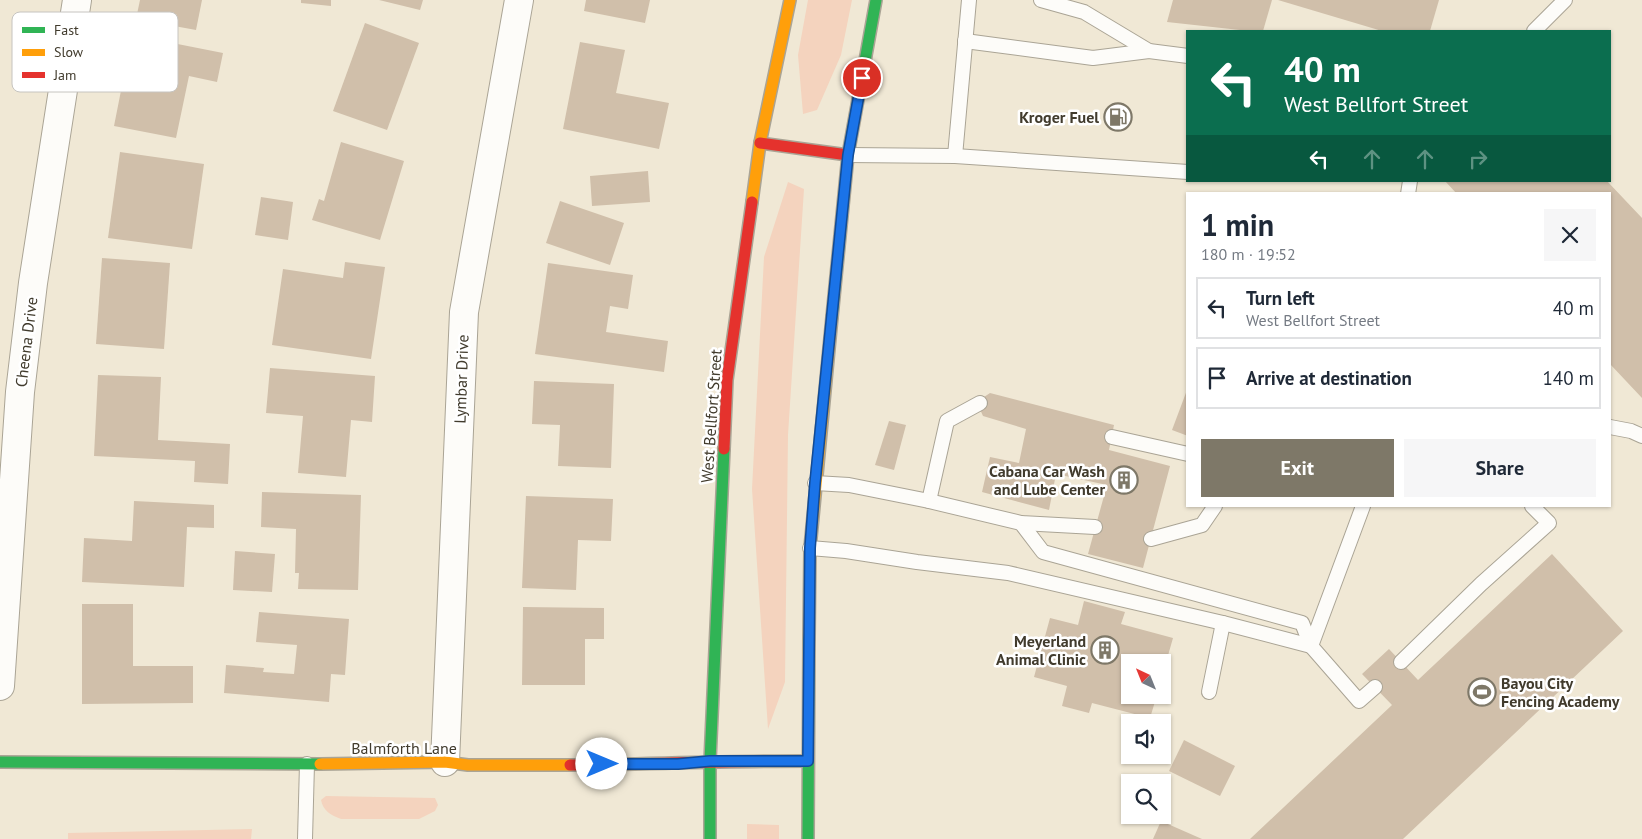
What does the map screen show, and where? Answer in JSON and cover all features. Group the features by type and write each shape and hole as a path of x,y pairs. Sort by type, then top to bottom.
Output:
{"main road":[{"name":"West Bellfort Street","path":"710,839 710,761 727,380 760,143 790,0"},
{"path":"808,839 810,548 815,483 848,155 876,0"},
{"path":"760,143 848,155"},
{"name":"Balmforth Lane","path":"0,762 307,764 445,762 468,765 808,761"}],"street":[{"name":"Lymbar Drive","path":"445,762 464,312 519,0"},
{"name":"Cheena Drive","path":"0,686 20,392 33,283 63,92"}],"lane":[{"path":"955,156 969,0"},
{"path":"1041,0 1084,12 1149,50"},
{"path":"1535,30 1565,0"},
{"path":"965,41 1093,58 1149,50 1186,56"},
{"path":"848,155 955,156 1186,172"},
{"path":"928,501 947,422 980,403"},
{"path":"1611,426 1642,436"},
{"path":"1112,437 1186,454"},
{"path":"815,483 849,486 928,501 1021,523 1095,526"},
{"path":"1151,539 1202,525 1214,507"},
{"path":"1310,646 1364,507"},
{"path":"1401,662 1481,584 1549,523 1533,507"},
{"path":"1021,523 1043,552 1302,623 1310,646 1359,701 1375,687"},
{"path":"810,548 846,551 1008,573 1223,623 1310,646"},
{"path":"1209,692 1223,623"},
{"path":"305,839 307,764"}],"shaded area":[{"path":"808,0 852,0 841,55 817,110 803,114 798,55"},
{"path":"788,182 804,189 788,435 785,682 768,729 752,489 764,257"},
{"path":"326,796 435,798 438,805 435,811 419,819 341,819 331,814 324,807 321,800"},
{"path":"747,824 779,825 779,839 747,839"},
{"path":"252,829 251,839 68,839 68,833"}],"building":[{"path":"140,0 202,0 196,30 178,27 178,12 137,12"},
{"path":"301,0 331,0 331,6 301,3"},
{"path":"379,0 423,0 420,10"},
{"path":"586,0 650,0 645,23 584,11"},
{"path":"1173,0 1272,0 1263,30 1240,30 1167,22"},
{"path":"1278,0 1439,0 1430,30 1379,30"},
{"path":"365,23 419,43 387,130 333,111"},
{"path":"580,42 625,50 616,93 669,103 659,149 563,129"},
{"path":"178,44 223,53 217,82 189,76 176,138 114,126 121,92 178,92"},
{"path":"341,142 404,161 380,240 312,220 319,199 324,201"},
{"path":"120,152 204,164 192,249 108,238"},
{"path":"648,171 650,202 592,206 590,176"},
{"path":"1446,182 1608,182 1642,218 1642,398 1611,365 1611,192 1455,192"},
{"path":"261,197 293,202 288,240 255,235"},
{"path":"560,201 624,223 610,265 546,243"},
{"path":"102,258 170,263 164,349 96,344"},
{"path":"345,262 385,267 371,359 272,345 283,269 343,278"},
{"path":"548,263 633,275 628,309 610,306 606,332 668,341 664,372 535,354"},
{"path":"270,368 375,376 372,422 351,420 346,477 298,473 303,416 266,413"},
{"path":"98,375 161,377 158,440 230,444 228,484 194,482 195,461 94,456"},
{"path":"534,381 614,384 611,468 558,466 560,425 532,424"},
{"name":"Cabana Car Wash and Lube Center","path":"990,393 1114,425 1109,450 1170,466 1143,568 1088,554 1107,485 1056,474 1049,510 982,492 990,457 1019,463 1026,429 983,416 979,407 981,399"},
{"path":"1186,393 1186,435 1172,430"},
{"path":"889,421 906,425 894,470 875,465"},
{"path":"262,492 361,495 358,590 298,589 299,573 295,573 296,529 261,527"},
{"path":"526,496 613,499 611,541 578,540 576,590 522,588"},
{"path":"134,501 214,505 214,528 187,527 184,587 82,582 84,538 132,541"},
{"path":"235,551 275,554 272,592 233,590"},
{"name":"Bayou City Fencing Academy","path":"1552,554 1623,631 1403,839 1250,839 1392,705 1362,674 1389,649 1418,680"},
{"name":"Meyerland Animal Clinic","path":"1084,601 1125,612 1121,624 1173,638 1168,654 1121,654 1121,704 1154,704 1151,714 1135,714 1092,703 1089,713 1062,706 1067,686 1034,677 1050,618 1078,625"},
{"path":"82,604 133,604 133,666 193,666 193,703 82,704"},
{"path":"523,607 604,608 604,639 585,639 585,685 522,685"},
{"path":"259,612 349,619 345,675 331,674 329,702 224,693 226,665 264,668 263,672 294,674 297,645 256,642"},
{"path":"1184,740 1235,766 1220,796 1169,771"},
{"path":"1160,824 1168,824 1202,839 1153,839"}],"traffic: fast":[{"path":"832,317 848,155 876,0"},
{"path":"710,839 710,761 724,449"},
{"path":"808,839 809,637"},
{"path":"0,762 320,764"}],"traffic: slow":[{"path":"752,202 760,143 790,0"},
{"path":"809,637 810,548 832,317"},
{"path":"320,764 445,762 468,765 570,765"}],"traffic: jam":[{"path":"760,143 848,155"},
{"path":"724,449 727,380 752,202"},
{"path":"570,765 808,761"}],"place":[{"name":"Kroger Fuel","path":"1118,117"},
{"name":"Cabana Car Wash and Lube Center","path":"1124,480"},
{"name":"Meyerland Animal Clinic","path":"1105,650"},
{"name":"Bayou City Fencing Academy","path":"1482,692"}],"route":[{"path":"602,764 808,761 810,548 815,483 848,155 862,78"}]}
